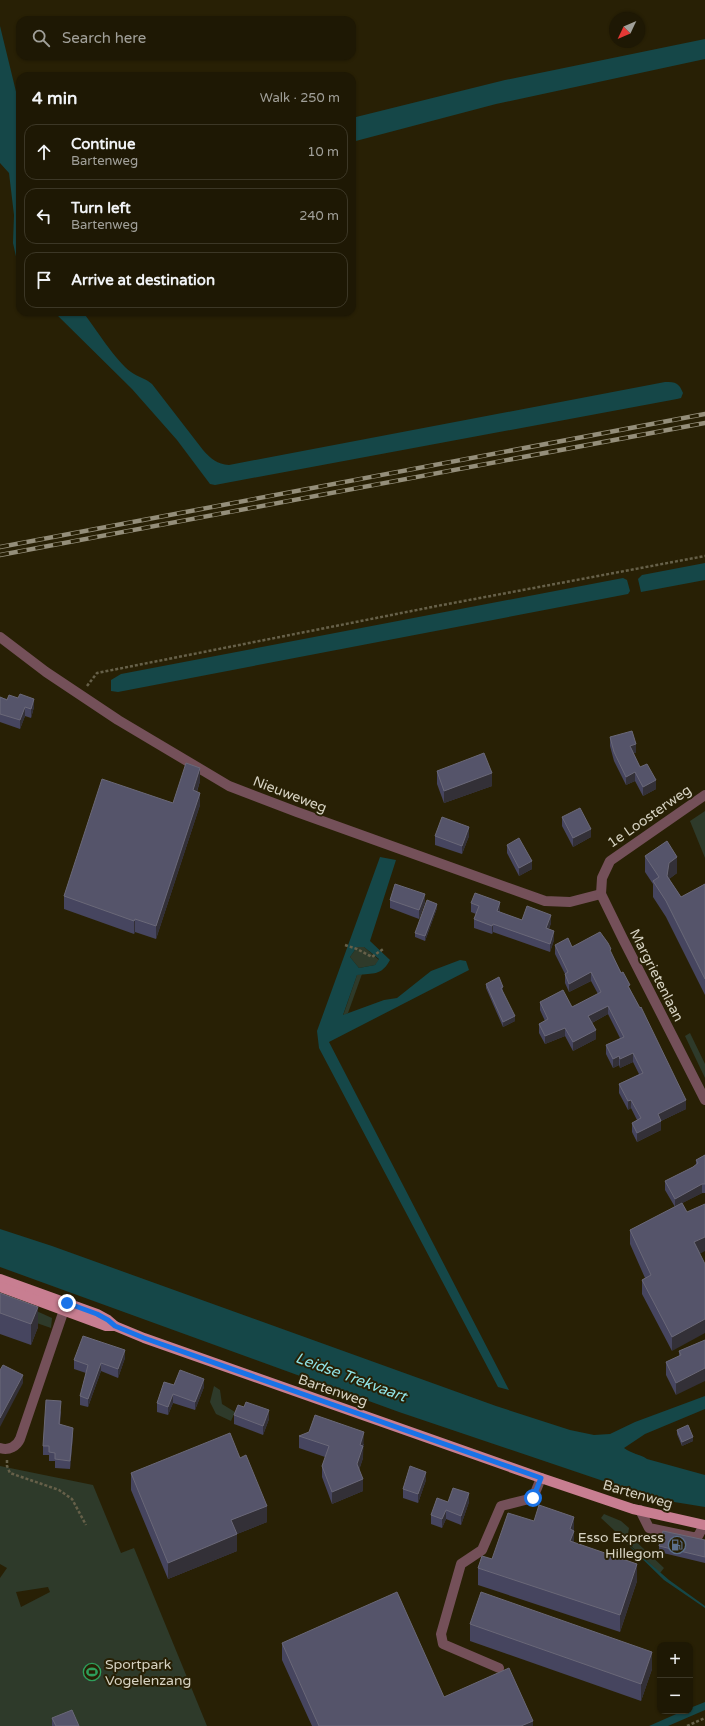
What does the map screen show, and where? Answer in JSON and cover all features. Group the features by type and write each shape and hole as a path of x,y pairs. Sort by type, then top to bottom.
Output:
{"main road":[{"name":"Bartenweg","path":"1,1284 65,1307 97,1314 115,1326 144,1338 541,1478 640,1510 704,1525"}],"street":[{"name":"Nieuweweg","path":"0,637 80,695 144,736 230,786 297,812 545,901 570,902 601,894"},
{"name":"1e Loosterweg","path":"601,894 602,878 610,861 705,795"},
{"name":"Margrietenlaan","path":"601,894 622,939 705,1100"},
{"path":"5,1448 15,1446 20,1439 65,1307"},
{"path":"499,1668 443,1644 441,1634 460,1564 482,1550 501,1506 533,1498 541,1478"},
{"path":"640,1510 649,1528 697,1538 704,1525"}],"path":[{"path":"80,695 97,673 437,606 705,556"},
{"path":"345,945 357,949 372,957 383,949"},
{"path":"5,1448 7,1466 10,1473 63,1493 72,1499 86,1525"},
{"path":"687,1726 705,1718"}],"green space":[{"path":"705,811 705,858 690,821"},
{"path":"357,947 364,947 379,960 375,965 359,968 350,957"},
{"path":"650,954 668,991 660,992 644,959"},
{"path":"362,974 348,1013 343,1016 357,975"},
{"path":"690,1033 705,1064 705,1078 685,1036"},
{"path":"32,1309 52,1318 51,1328 28,1320"},
{"path":"214,1386 220,1390 222,1404 235,1412 231,1421 216,1414 210,1402"},
{"name":"Sportpark Vogelenzang","path":"0,1466 93,1485 121,1553 134,1548 207,1726 0,1726 0,1578 7,1568 0,1564","holes":["48,1587 50,1592 21,1607 16,1592"]},
{"path":"604,1514 621,1521 629,1528 628,1534 664,1568 660,1573 601,1518"}],"water":[{"path":"0,26 16,92 16,256 13,243 14,215 9,173 0,163"},
{"path":"705,39 705,59 496,104 356,141 356,117 505,80"},
{"path":"58,316 86,316 125,367 152,384 203,450 218,462 229,465 665,382 677,384 683,393 681,398 677,399 215,485 210,484 177,440 132,389"},
{"path":"705,563 705,580 641,592 638,579 642,575"},
{"path":"623,578 627,580 630,591 628,594 118,692 111,691 111,680 121,674"},
{"path":"380,857 396,860 370,941 390,960 383,969 376,973 357,975 343,1015 384,1000 397,998 431,971 460,960 466,961 469,970 329,1042 509,1390 498,1387 319,1048 317,1031","holes":["357,947 364,947 379,959 375,965 359,968 350,957"]},
{"name":"Leidse Trekvaart","path":"0,1229 52,1246 496,1406 570,1430 594,1435 610,1434 635,1422 705,1396 705,1409 645,1434 624,1448 647,1459 705,1475 705,1507 662,1500 399,1412 0,1267"},
{"path":"624,1541 669,1580 705,1606 705,1608 664,1580"},
{"path":"705,1702 705,1710 668,1726 649,1726 676,1714 693,1714 693,1707"}],"building":[{"path":"20,694 34,699 31,709 25,707 20,720 0,714 0,697 7,700 9,695 18,698"},
{"path":"632,731 636,744 630,746 640,767 647,764 656,780 643,787 635,772 626,777 614,752 610,737"},
{"path":"484,753 492,773 444,791 437,771"},
{"path":"186,763 200,768 193,790 200,793 156,926 135,919 134,921 64,896 102,779 173,803"},
{"path":"580,808 591,829 573,838 562,817"},
{"path":"442,817 469,827 462,846 435,836"},
{"path":"519,838 532,861 519,868 507,845"},
{"path":"667,841 677,857 669,863 667,876 681,897 705,884 705,979 666,901 653,881 659,877 645,856"},
{"path":"395,884 425,894 419,910 390,900"},
{"path":"475,893 500,902 497,911 522,920 527,906 551,915 546,928 554,931 550,944 474,919 479,906 471,903"},
{"path":"427,900 437,904 425,936 415,933"},
{"path":"600,932 608,943 621,973 623,972 630,985 628,986 640,1008 641,1007 686,1100 658,1114 661,1121 637,1133 632,1123 641,1118 631,1100 628,1101 619,1084 643,1073 633,1053 620,1059 619,1056 613,1059 606,1045 624,1037 608,1006 588,1016 596,1030 573,1042 565,1028 545,1036 539,1024 548,1019 540,1002 563,990 572,1007 601,992 591,972 569,984 565,974 568,972 555,945 568,938 572,947"},
{"path":"499,977 503,987 501,988 515,1016 503,1022 486,984"},
{"path":"705,1155 705,1184 702,1184 675,1199 665,1181 693,1167 698,1163 696,1160"},
{"path":"682,1203 687,1212 705,1204 705,1237 694,1242 705,1264 705,1319 672,1337 642,1280 651,1275 630,1230"},
{"path":"0,1293 38,1307 31,1324 0,1313"},
{"path":"83,1336 125,1350 118,1369 101,1363 88,1399 80,1396 88,1365 74,1360"},
{"path":"705,1340 705,1368 676,1383 666,1362 681,1355 679,1351"},
{"path":"3,1365 23,1375 0,1418 0,1370"},
{"path":"180,1370 204,1379 195,1402 173,1394 168,1407 157,1403 164,1382 174,1385"},
{"path":"46,1400 61,1401 59,1424 73,1428 70,1461 55,1459 55,1453 49,1452 49,1446 43,1446"},
{"path":"246,1402 269,1410 263,1426 234,1415 238,1405 244,1407"},
{"path":"315,1415 364,1432 360,1445 363,1446 357,1464 363,1479 332,1492 322,1466 329,1446 299,1436 309,1432"},
{"path":"688,1425 693,1437 682,1442 677,1430"},
{"path":"230,1433 240,1458 246,1455 267,1506 231,1520 237,1534 168,1563 131,1473"},
{"path":"410,1466 426,1472 418,1494 403,1489"},
{"path":"453,1488 469,1493 461,1516 446,1510 442,1519 431,1515 437,1498 448,1502"},
{"path":"539,1505 574,1517 570,1529 574,1531 570,1541 637,1564 620,1615 478,1568 482,1556 492,1559 508,1513 534,1521"},
{"path":"663,1531 705,1540 705,1557 659,1546"},
{"path":"397,1592 444,1697 509,1668 533,1721 521,1726 319,1726 282,1643"},
{"path":"481,1592 652,1652 641,1684 470,1624"},
{"path":"72,1710 79,1726 56,1726 52,1718"}],"railway":[{"path":"0,547 705,414"},
{"path":"0,555 705,423"}],"place":[{"name":"Esso Express Hillegom","path":"677,1545"},
{"name":"Sportpark Vogelenzang","path":"92,1672"}],"route":[{"path":"67,1303 97,1314 115,1326 144,1338 541,1478 533,1498"}]}
